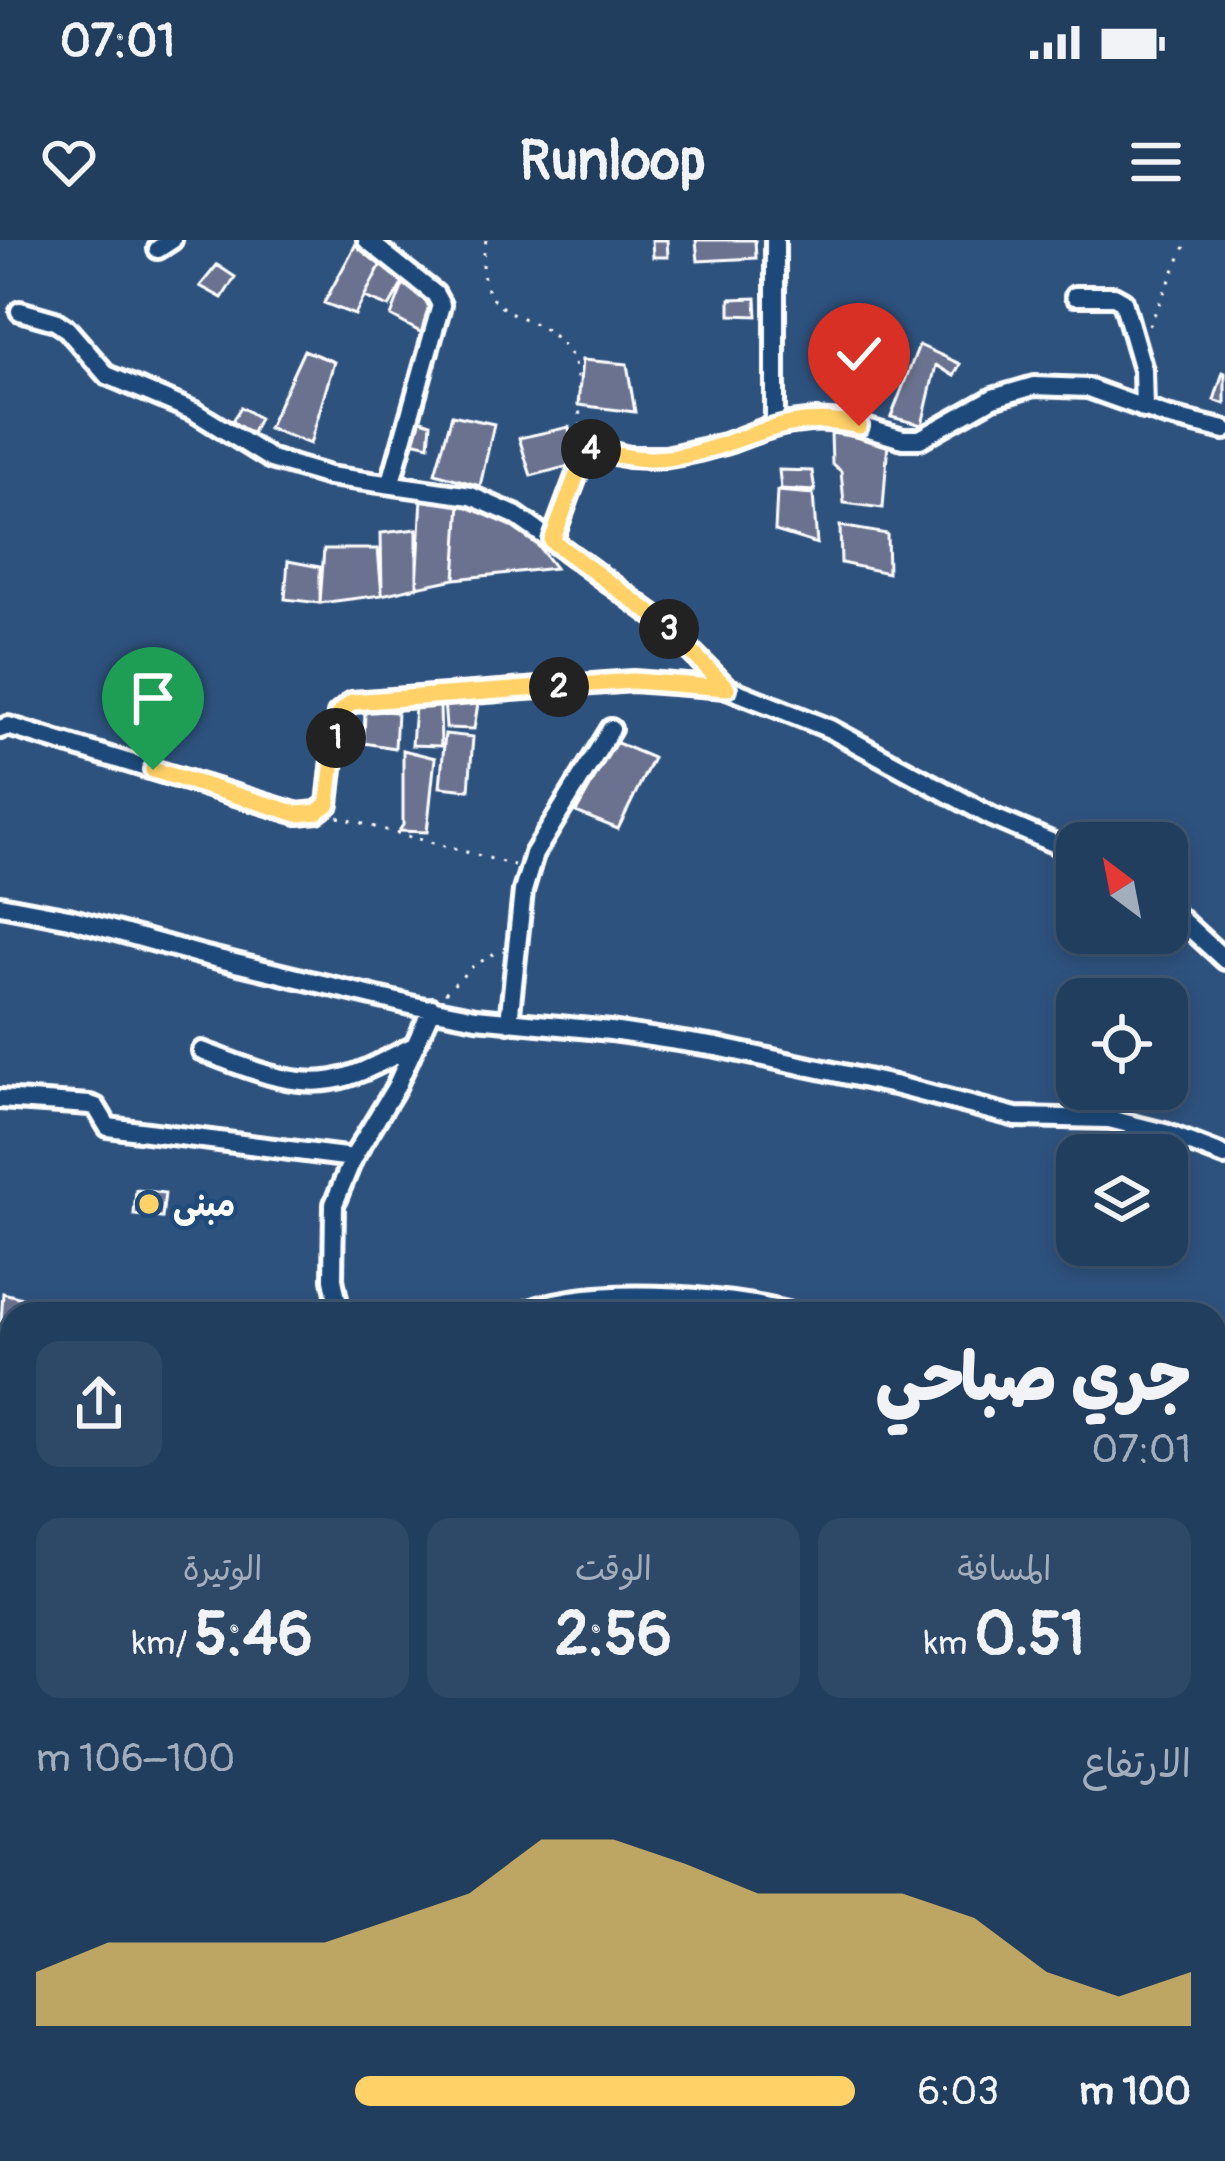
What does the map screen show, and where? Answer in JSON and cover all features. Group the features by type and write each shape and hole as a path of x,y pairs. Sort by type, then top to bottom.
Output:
{"street":[{"path":"367,240 435,294 442,305 391,482"},
{"path":"775,240 776,424"},
{"path":"1075,296 1114,296 1123,301 1140,361 1144,409"},
{"path":"20,311 67,329 107,375 195,412 271,459 329,476 471,496 515,515 660,620 727,688"},
{"path":"552,541 587,448 629,457 666,458 776,424 830,421 920,440 992,398 1034,386 1088,388 1144,409 1225,430"},
{"path":"0,728 8,726 298,814 317,812 328,804 338,715 352,702 633,681 727,688 830,729 992,817 1056,844"},
{"path":"509,1022 529,870 549,824 610,729"},
{"path":"0,905 69,917 202,955 432,1008 717,1047 1016,1117 1109,1118 1225,1156"},
{"path":"1188,926 1225,959"},
{"path":"338,1302 333,1279 334,1204 432,1008"},
{"path":"202,1051 257,1071 313,1081 352,1074 414,1046"},
{"path":"0,1099 91,1105 109,1127 126,1132 195,1136 353,1158"},
{"path":"556,1302 657,1295 707,1302"}],"path":[{"path":"486,240 482,268 488,295 498,307 540,327 571,356 587,448"},
{"path":"1140,361 1151,319 1188,240"},
{"path":"325,813 529,870"},
{"path":"432,1008 472,968 498,952 520,922"}],"building":[{"path":"652,240 667,240 668,257 653,257"},
{"path":"696,240 755,240 756,258 698,261"},
{"path":"356,244 382,262 355,315 324,303"},
{"path":"382,262 406,277 389,307 364,297"},
{"path":"217,265 235,277 222,298 200,286"},
{"path":"406,277 432,299 422,333 391,316"},
{"path":"756,298 757,316 730,315 730,299"},
{"path":"919,345 960,364 954,376 936,365 922,425 891,417"},
{"path":"304,350 334,362 310,444 268,428"},
{"path":"582,360 627,364 635,412 578,405"},
{"path":"1225,373 1225,404 1214,400"},
{"path":"241,407 259,418 251,435 232,421"},
{"path":"452,415 494,424 480,486 435,473"},
{"path":"412,417 431,423 429,445 403,439"},
{"path":"569,427 573,465 531,476 519,438"},
{"path":"831,433 888,442 883,508 844,503 841,471 832,464"},
{"path":"779,470 812,471 815,491 781,489"},
{"path":"777,491 813,494 817,544 775,531"},
{"path":"422,497 460,502 455,579 417,587"},
{"path":"460,502 523,526 555,568 455,579"},
{"path":"840,526 887,534 888,573 841,563"},
{"path":"417,529 417,587 382,595 381,533"},
{"path":"324,549 378,549 382,595 320,603"},
{"path":"288,561 320,567 320,603 285,599"},
{"path":"479,697 474,729 446,728 444,700"},
{"path":"440,704 441,746 412,745 415,707"},
{"path":"365,710 397,712 395,748 364,743"},
{"path":"445,734 473,737 469,790 440,787"},
{"path":"615,742 653,758 618,829 576,812"},
{"path":"403,750 435,758 427,832 399,831 403,825"},
{"name":"مبنى","path":"136,1190 165,1193 162,1218 134,1215"},
{"path":"3,1293 35,1302 2,1302"}],"place":[{"name":"مبنى","path":"149,1204"}],"route":[{"path":"153,770 298,814 317,812 328,804 338,715 352,702 633,681 727,688 660,620 552,541 587,448 666,458 799,420 859,426"}]}
